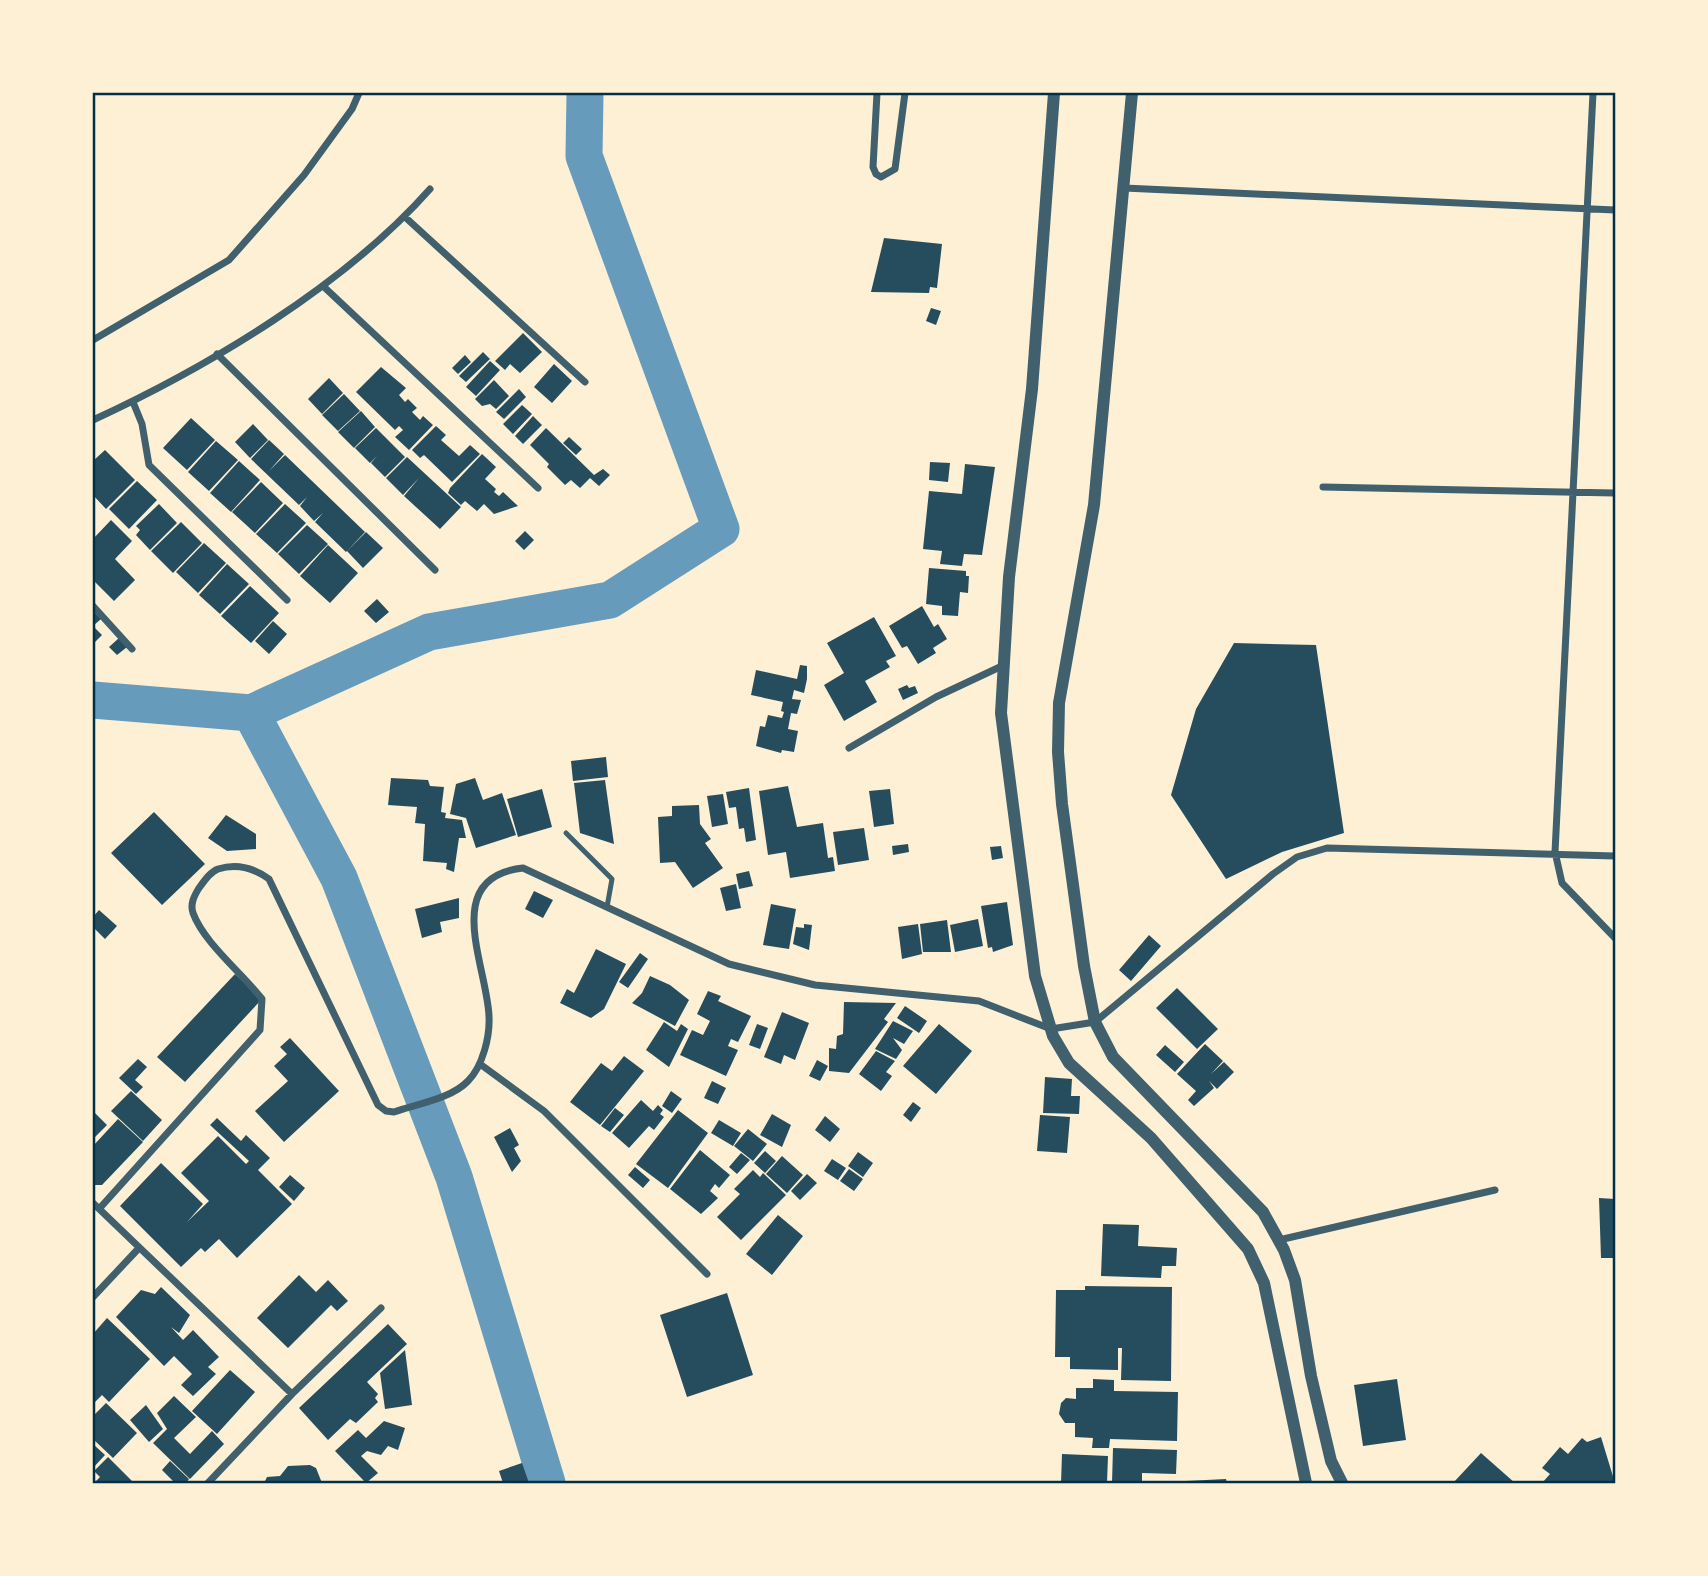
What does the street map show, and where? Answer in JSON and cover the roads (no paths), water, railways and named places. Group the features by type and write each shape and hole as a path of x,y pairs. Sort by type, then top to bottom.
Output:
{"street":[{"path":"93,340 229,260 304,175 352,108 359,93"},
{"path":"877,93 873,167 881,177 895,169 905,93"},
{"path":"1054,93 1032,389 1002,666 1000,713 1035,976 1051,1029 1069,1063 1151,1138 1248,1249 1264,1283 1306,1483"},
{"path":"1132,93 1094,505 1059,704 1058,752 1062,804 1084,966 1095,1022 1113,1057 1262,1212 1279,1240 1295,1280 1311,1376 1331,1461 1342,1483"},
{"path":"1593,93 1555,852 1562,883 1615,938"},
{"path":"1124,188 1615,210"},
{"path":"93,421 133,402 217,354 323,286 405,217 430,189"},
{"path":"405,217 584,382"},
{"path":"323,286 538,488"},
{"path":"217,354 435,570"},
{"path":"133,402 142,424 149,465 287,600"},
{"path":"1323,487 1615,493"},
{"path":"93,606 132,649"},
{"path":"849,748 936,697 1002,666"},
{"path":"292,1394 96,1206 260,1030 262,999 206,934 193,912 193,898 214,870 228,867 256,869 270,879 378,1105 386,1111 394,1112 452,1091 468,1082 480,1064 489,1016 472,930 476,902 489,881 503,870 523,868 729,964 815,985 979,1001 1051,1029 1095,1022 1297,857 1327,848 1555,852 1615,856"},
{"path":"480,1064 544,1111 707,1274"},
{"path":"1279,1240 1495,1190"},
{"path":"93,1297 139,1248"},
{"path":"208,1483 292,1394 381,1308"}],"lane":[{"path":"566,833 612,879 607,907"}],"waterway":[{"path":"547,1483 454,1177 339,878 251,713 429,632 610,600 721,529 584,156 585,93"},
{"path":"93,700 251,713"}]}
